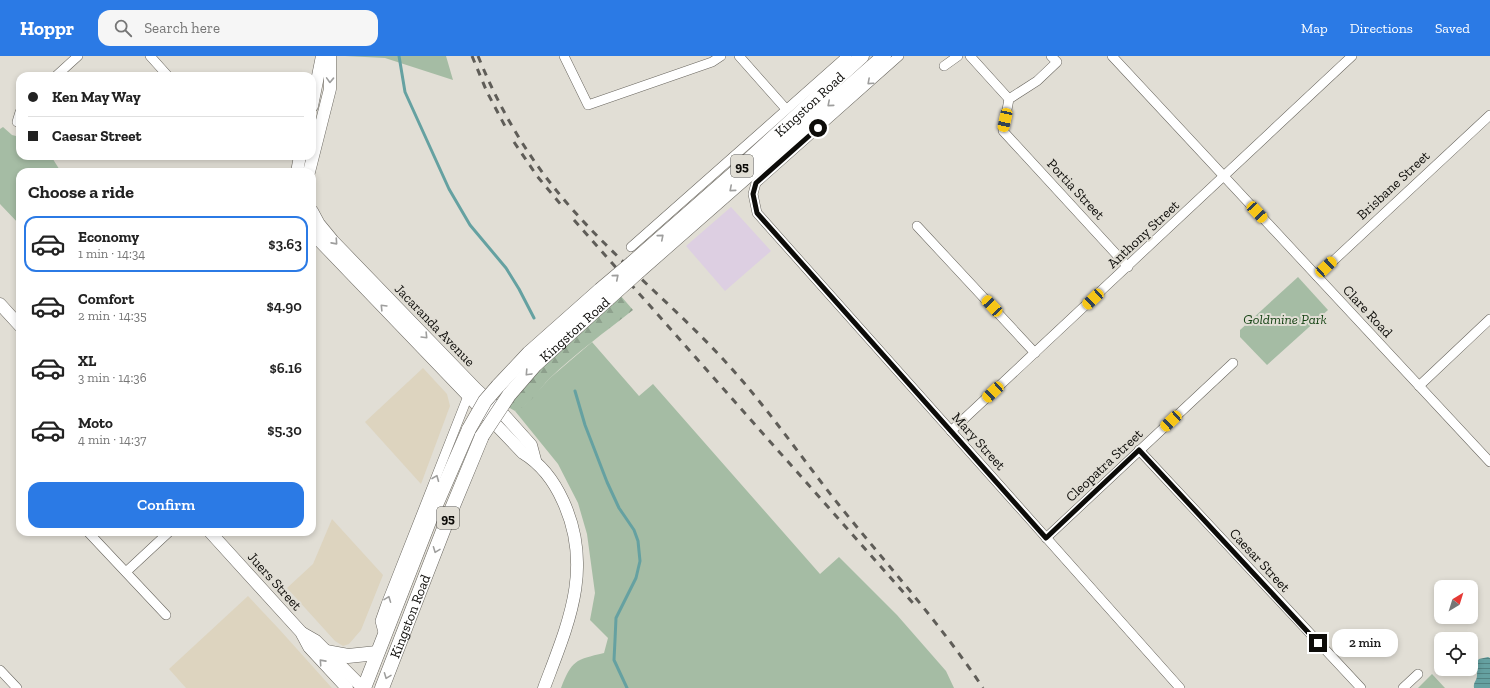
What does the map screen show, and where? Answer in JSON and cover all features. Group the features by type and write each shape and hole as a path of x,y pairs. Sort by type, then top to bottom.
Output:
{"main road":[{"name":"Kingston Road","path":"636,267 732,175 862,56"},
{"name":"Kingston Road","path":"382,688 448,518 482,436 504,391 529,353 604,295 884,56"},
{"name":"Kingston Road","path":"363,688 438,500 469,429 479,411 504,391"},
{"path":"326,652 348,656 377,653"}],"street":[{"path":"60,72 78,56"},
{"path":"150,56 164,72"},
{"path":"316,87 322,56"},
{"path":"316,145 330,89 330,56"},
{"path":"564,56 588,105 712,62 721,56"},
{"path":"739,56 786,110"},
{"name":"Kingston Road","path":"631,247 847,56"},
{"name":"Mary Street","path":"899,56 756,183 753,194 757,213 1180,688"},
{"path":"944,66 958,56"},
{"path":"970,56 1009,99 1036,80 1057,62 1051,56"},
{"name":"Clare Road","path":"1112,56 1490,462"},
{"name":"Anthony Street","path":"951,431 1352,56"},
{"name":"Portia Street","path":"1009,99 1003,131 1128,266"},
{"path":"316,102 327,102"},
{"name":"Brisbane Street","path":"1317,276 1490,115"},
{"name":"Jacaranda Avenue","path":"316,218 333,241 476,389 505,416 531,445 535,460 554,485 566,508 574,532 578,554 577,585 574,605 544,688"},
{"path":"917,226 1035,353"},
{"name":"Jacaranda Avenue","path":"316,237 523,453 535,460"},
{"path":"0,304 16,322"},
{"path":"1419,386 1490,319"},
{"name":"Cleopatra Street","path":"1046,538 1233,363"},
{"name":"Kingston Road","path":"384,636 380,621 468,396"},
{"name":"Caesar Street","path":"1139,450 1360,688"},
{"path":"92,536 166,615"},
{"path":"126,572 165,536"},
{"name":"Juers Street","path":"214,536 301,632 309,647 347,688"},
{"name":"Juers Street","path":"301,632 316,641 363,688"},
{"path":"0,670 17,688"},
{"path":"1403,688 1418,674"}],"shaded area":[{"path":"731,207 771,251 725,291 686,246"},
{"path":"423,368 447,394 450,406 421,484 365,422"},
{"path":"332,519 383,575 361,630 349,644 343,646 335,641 287,588 313,564"},
{"path":"248,596 332,688 186,688 169,669"}],"green space":[{"path":"345,56 446,56 453,80 385,58"},
{"path":"3,127 12,135 16,136 16,160 54,160 58,168 16,168 16,221 0,204 0,129"},
{"name":"Goldmine Park","path":"1298,277 1328,310 1267,365 1240,337 1240,330"},
{"path":"620,295 633,310 560,369 550,378 534,397 520,409 515,411 508,407 538,371"},
{"path":"592,342 639,396 653,384 820,574 839,557 897,615 946,671 954,688 561,688 572,666 587,657 604,653 608,638 590,620 595,593 587,534 578,503 558,464 515,411 526,404 550,378"},
{"path":"1432,674 1445,688 1418,688"}],"water":[{"path":"1490,658 1490,688 1474,688 1474,684 1478,676 1479,659"}],"waterway":[{"path":"399,56 405,92 449,189 470,225 506,268 534,318"},
{"path":"575,391 585,425 607,482 619,508 634,530 638,541 640,561 636,578 616,618 614,660 627,688"}],"railway":[{"path":"472,56 487,92 506,128"},
{"path":"478,56 505,114 527,151 552,185 584,223 703,338 738,376 768,412 839,505 931,618 983,688"},
{"path":"514,142 537,176 562,206"},
{"path":"574,220 913,603"}],"route":[{"path":"818,128 756,183 753,194 757,213 1046,538 1139,450 1318,643"}]}
